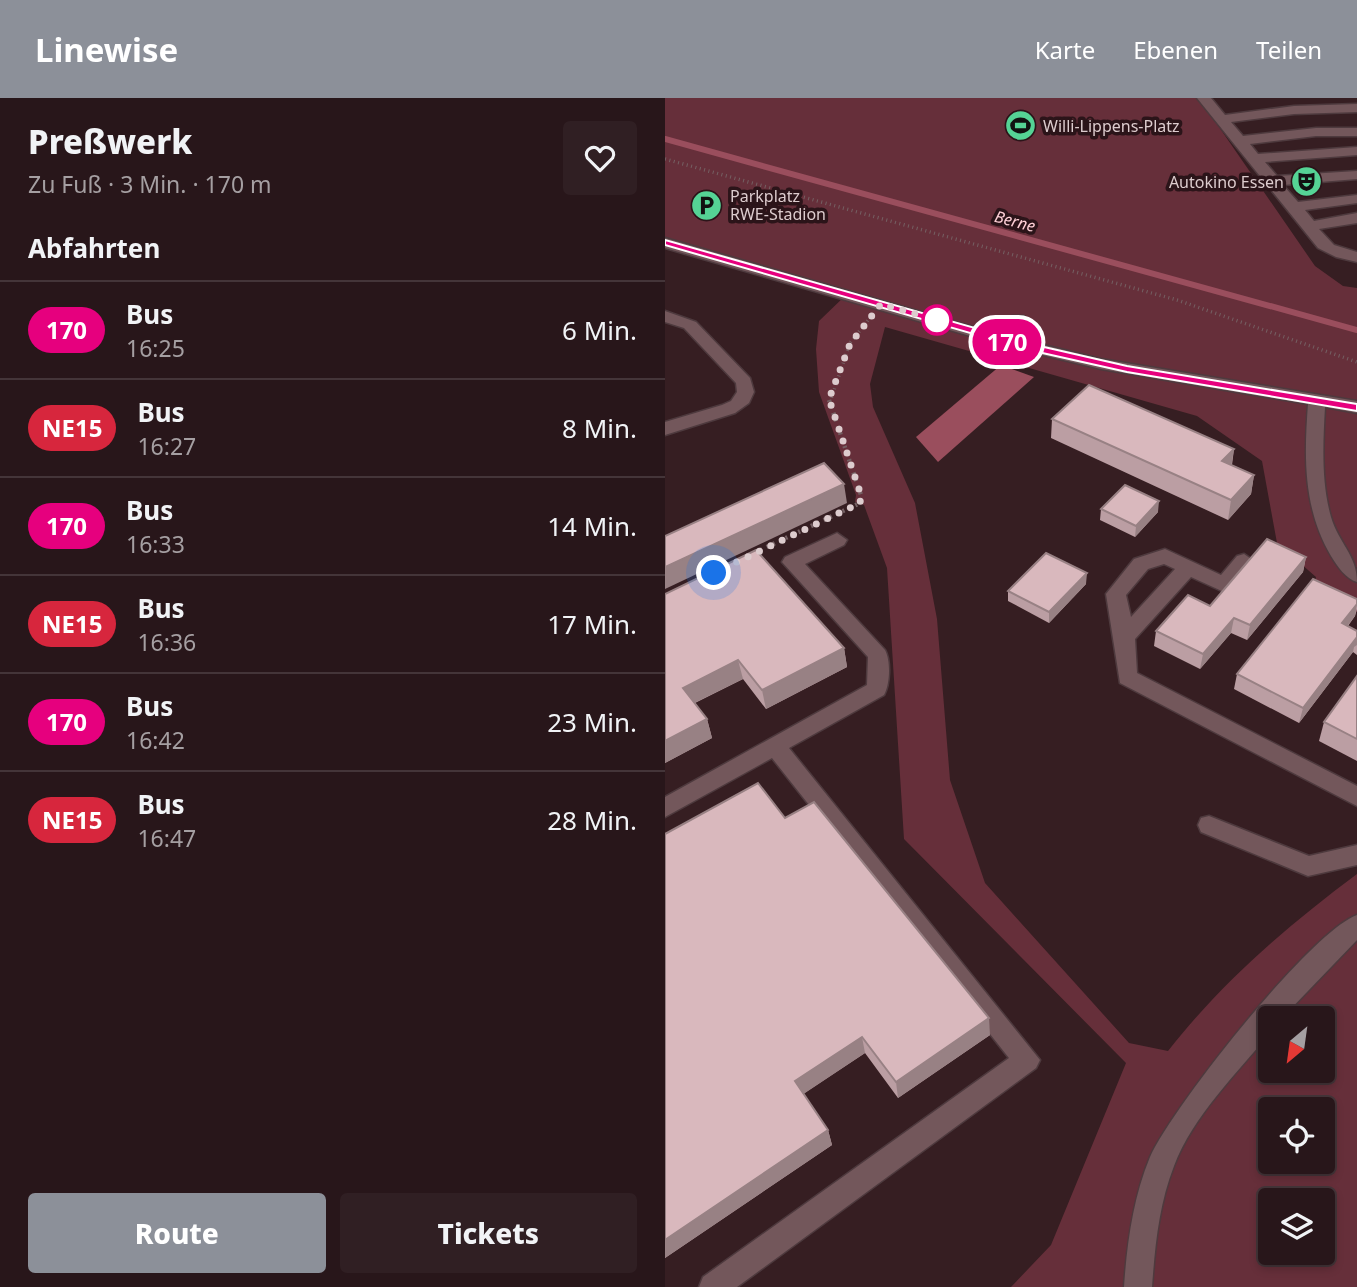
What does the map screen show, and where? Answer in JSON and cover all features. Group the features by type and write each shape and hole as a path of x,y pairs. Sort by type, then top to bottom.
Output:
{"street":[{"path":"1204,98 1310,226 1324,247 1343,256 1357,257"},
{"path":"1222,119 1294,110 1357,108"},
{"path":"1240,141 1317,132 1357,132"},
{"path":"1255,159 1357,151"},
{"path":"1273,181 1357,174"},
{"path":"1293,207 1357,199"},
{"path":"1310,226 1357,218"},
{"path":"665,243 735,257 1005,341 1101,364 1357,407"},
{"path":"665,316 690,325 744,382 747,390 744,399 734,407 665,429"},
{"path":"1005,341 1017,319"},
{"path":"1317,402 1314,471 1317,508 1343,563 1357,575"},
{"path":"665,808 877,689 879,655 792,562 837,540"},
{"path":"1244,561 1224,584 1165,556 1141,564 1115,594 1125,637 1127,677 1357,796"},
{"path":"1125,637 1188,568"},
{"path":"713,1287 1027,1060 775,746"},
{"path":"1209,825 1308,866 1357,855"},
{"path":"1138,1287 1141,1234 1168,1149 1210,1086 1268,1016 1338,940 1357,925"}],"path":[{"path":"665,159 1154,294 1255,325 1357,362"},
{"path":"750,555 860,503 861,495 829,399 850,344 881,304"}],"shaded area":[{"path":"665,98 1199,98 1315,266 1343,286 1357,288 1357,406 1102,363 988,335 665,242"},
{"path":"846,295 987,338 1313,404 1310,457 1340,563 1357,580 1357,612 1313,590 1316,577 1277,543 1262,461 1197,416 885,327 870,384 873,407 915,503 937,619 950,780 985,883 1129,1043 1168,1051 1233,978 1305,914 1357,874 1357,915 1267,1006 1258,1006 1258,1083 1335,1083 1335,1006 1288,1006 1344,947 1357,938 1357,1287 1011,1287 1051,1245 1126,1063 904,839 887,568 864,505 855,502 856,495 819,392 816,349 819,321"},
{"path":"1001,365 1034,377 938,462 916,437"},
{"path":"1321,406 1357,409 1357,568 1349,560 1322,506"}],"building":[{"path":"1089,385 1234,449 1222,461 1254,475 1231,500 1052,419"},
{"path":"824,463 844,484 665,567 665,536"},
{"path":"1125,485 1159,501 1136,526 1101,509"},
{"path":"1267,539 1306,557 1250,625 1234,618 1203,654 1156,631 1188,595 1210,606"},
{"path":"756,550 844,648 762,690 738,660 683,688 707,719 665,741 665,594"},
{"path":"1046,553 1087,573 1049,612 1008,591"},
{"path":"1313,579 1357,599 1357,604 1342,623 1357,631 1357,637 1303,708 1237,674"},
{"path":"1357,676 1357,739 1324,722"},
{"path":"758,783 785,818 814,802 989,1018 896,1082 862,1037 795,1081 828,1130 665,1240 665,834"}],"waterway":[{"name":"Berne","path":"665,139 1357,330"}],"bus line":[{"name":"170","path":"665,243 1029,347 1127,369 1357,407"}],"place":[{"name":"Willi-Lippens-Platz","path":"1020,126"},
{"name":"Autokino Essen","path":"1307,182"},
{"name":"Parkplatz RWE-Stadion","path":"707,205"}],"route":[{"path":"714,573 860,503 861,495 829,399 835,379 850,344 881,304 937,320"}]}
